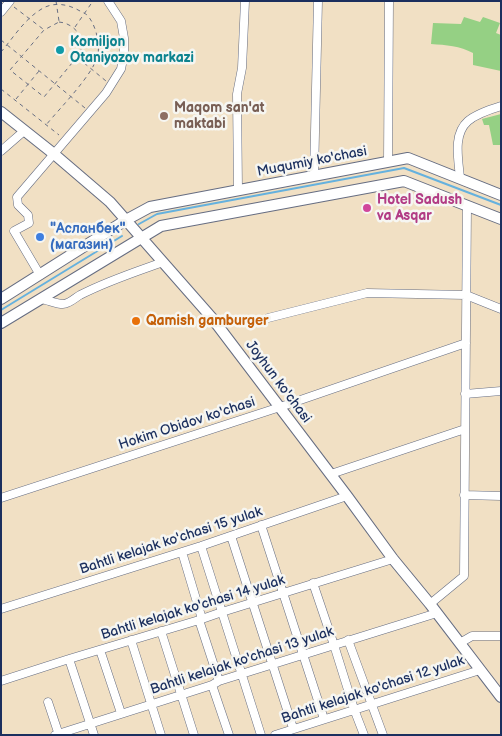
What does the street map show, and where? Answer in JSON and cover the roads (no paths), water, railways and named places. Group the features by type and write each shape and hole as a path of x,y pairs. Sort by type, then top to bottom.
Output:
{"main road":[{"name":"Joyhun ko'chasi","path":"1,112 110,202 212,318 393,559 437,613 501,698"},
{"name":"Muqumiy ko'chasi","path":"1,299 126,220 150,207 408,158 501,195"},
{"path":"1,323 161,226 404,182 501,219"}],"street":[{"path":"40,275 14,231 29,223 28,215 18,205 17,197 90,112 121,69 124,54 124,38 121,21 108,1"},
{"path":"238,190 236,94 242,68 245,1"},
{"path":"314,176 318,1"},
{"path":"388,162 389,1"},
{"path":"1,12 9,2"},
{"path":"460,179 459,134 467,121 501,106"},
{"path":"1,151 24,131"},
{"path":"430,604 464,576 467,206"},
{"path":"41,299 64,304 125,274 163,262"},
{"path":"268,318 367,293 466,295 501,309"},
{"name":"Hokim Obidov ko'chasi","path":"1,498 280,407 466,343"},
{"path":"465,394 501,391"},
{"path":"331,474 465,429"},
{"path":"464,494 501,496"},
{"name":"Bahtli kelajak ko'chasi 15 yulak","path":"1,609 231,536 347,496"},
{"path":"261,525 324,719"},
{"path":"231,536 293,728"},
{"path":"200,546 261,735"},
{"path":"182,552 229,735"},
{"name":"Bahtli kelajak ko'chasi 14 yulak","path":"1,681 393,559"},
{"path":"313,584 364,735"},
{"name":"Bahtli kelajak ko'chasi 13 yulak","path":"57,734 437,613"},
{"path":"161,631 194,735"},
{"path":"460,643 472,636 501,636"},
{"path":"131,640 161,735"},
{"path":"348,640 383,735"},
{"path":"100,650 121,713"},
{"path":"69,659 94,735"},
{"name":"Bahtli kelajak ko'chasi 12 yulak","path":"274,735 480,670"},
{"path":"48,702 57,734"}],"waterway":[{"path":"139,224 157,214 404,168 501,205"},
{"path":"1,310 122,236"}],"place":[{"name":"Komiljon Otaniyozov markazi","path":"60,50"},
{"name":"Maqom san'at maktabi","path":"164,116"},
{"name":"Hotel Sadush va Asqar","path":"367,208"},
{"name":"\"Асланбек\" (магазин)","path":"40,237"},
{"name":"Qamish gamburger","path":"136,321"}]}
